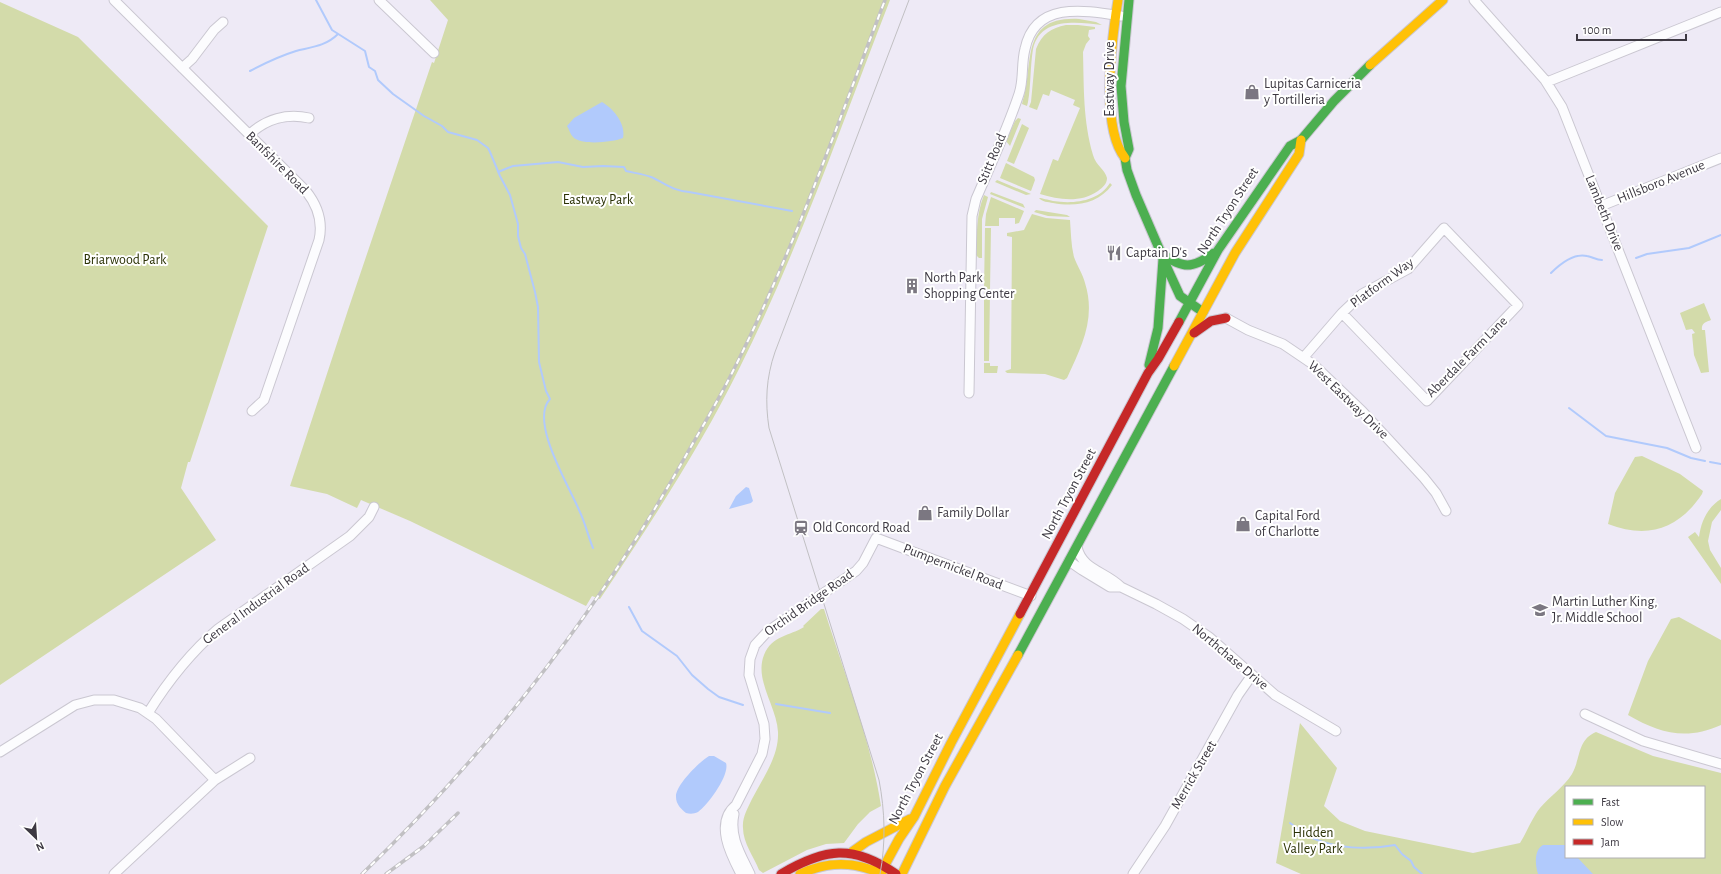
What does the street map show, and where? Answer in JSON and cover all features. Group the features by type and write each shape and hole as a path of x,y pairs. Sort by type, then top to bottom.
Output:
{"main road":[{"name":"Eastway Drive","path":"1118,0 1109,68 1111,113 1119,151 1125,158"},
{"name":"Eastway Drive","path":"1129,0 1126,17 1121,86 1128,149 1125,158 1127,170 1136,195 1178,292 1188,302 1203,312"},
{"name":"North Tryon Street","path":"882,872 914,817 951,743 1031,596 1148,374 1158,359 1188,302 1218,250 1290,146 1301,140 1362,72 1397,39 1443,0"},
{"name":"North Tryon Street","path":"902,874 945,786 1077,547 1214,291 1246,234 1299,154 1301,140"},
{"path":"1148,374 1158,328 1162,256 1176,264 1191,266 1199,264 1218,250"},
{"path":"1191,336 1211,321 1226,318 1217,307 1214,291"},
{"path":"1069,561 1066,555 1066,548 1074,532 1089,485"},
{"path":"852,852 870,839 894,829 914,817"},
{"path":"781,874 797,863 819,854 830,852 852,852 874,859 882,872"},
{"path":"800,874 822,865 847,863 896,874"}],"street":[{"name":"Banfshire Road","path":"114,0 306,191 316,206 320,223 319,240 264,400 252,411"},
{"path":"379,0 434,53"},
{"name":"Lambeth Drive","path":"1474,0 1547,82 1562,107 1696,448"},
{"name":"Stitt Road","path":"969,393 972,216 976,199 1020,92 1026,42 1031,32 1038,24 1047,17 1058,12 1071,10 1126,17"},
{"path":"1547,82 1721,12"},
{"path":"182,68 192,59 214,30 223,22"},
{"path":"250,134 274,118 297,115 309,118"},
{"name":"Hillsboro Avenue","path":"1601,206 1721,158"},
{"name":"Aberdale Farm Lane","path":"1342,313 1427,401 1518,305 1444,228"},
{"name":"Platform Way","path":"1304,357 1342,313 1362,294 1392,279 1408,268 1444,228"},
{"name":"West Eastway Drive","path":"1226,318 1248,330 1283,344 1314,365 1367,416 1424,478 1436,493 1446,511"},
{"name":"General Industrial Road","path":"148,713 165,686 202,643 218,629 350,536 369,517 374,507"},
{"name":"Pumpernickel Road","path":"876,538 1031,596"},
{"name":"Orchid Bridge Road","path":"741,874 730,852 726,836 728,816 736,805 760,759 765,739 764,724 749,677 750,659 755,646 768,631 856,572 876,538"},
{"name":"Northchase Drive","path":"1077,547 1083,562 1114,580 1120,587"},
{"name":"Northchase Drive","path":"1069,561 1110,586 1120,587 1156,604 1189,623 1227,652 1275,695 1336,732"},
{"name":"Merrick Street","path":"1133,874 1165,826 1238,695 1252,675"},
{"path":"0,752 64,710 94,700 114,700 133,705 156,718 214,780"},
{"path":"1585,714 1643,741 1721,764"},
{"path":"114,874 214,780 250,758"},
{"name":"Orchid Bridge Road","path":"736,805 732,825 734,837 750,874"}],"green space":[{"name":"Eastway Park","path":"430,0 890,0 782,277 725,397 656,514 600,599 592,596 586,606 410,521 361,500 357,508 327,494 290,486 432,62 434,63 448,20"},
{"name":"Briarwood Park","path":"0,2 78,37 268,226 190,462 188,462 181,488 216,540 0,685"},
{"path":"1079,19 1096,22 1102,25 1082,23 1061,24 1043,31 1037,39 1033,49 1030,89 1027,106 1022,104 1026,89 1032,46 1038,34 1046,26 1060,20"},
{"path":"1066,25 1095,27 1095,29 1089,30 1088,36 1090,39 1083,52 1085,104 1087,129 1094,159 1107,178 1103,187 1098,191 1091,195 1077,199 1062,199 1040,194 1053,159 1058,161 1080,108 1073,105 1075,100 1051,90 1049,96 1043,94 1037,110 1029,107 1031,102 1036,49 1038,44 1048,32"},
{"path":"1018,118 1021,119 1010,146 1006,141 1015,121"},
{"path":"1022,124 1029,128 1014,164 1007,161"},
{"path":"1006,163 1034,177 1035,180 1031,191 1000,178"},
{"path":"997,180 1031,194 1026,195 995,182"},
{"path":"1110,183 1112,185 1100,196 1086,203 1070,205 1045,202 1039,198 1061,202 1077,202 1092,198 1099,194"},
{"path":"991,192 1023,204 1025,208 990,194"},
{"path":"984,195 988,197 982,219 982,258 979,258 976,255 977,225 981,202"},
{"path":"991,197 1024,211 1019,223 1015,224 1015,218 999,218 999,226 985,226 986,214"},
{"path":"1036,210 1067,215 1070,217 1048,216 1034,212"},
{"path":"1032,214 1046,218 1070,220 1074,257 1084,280 1088,296 1089,308 1086,332 1073,366 1067,378 1064,380 1045,374 1007,373 1005,371 1011,369 1012,237 1007,236 1007,233 1024,230"},
{"path":"985,228 991,228 990,290 984,290"},
{"path":"984,292 990,292 989,361 984,361"},
{"path":"1704,303 1711,320 1704,323 1702,326 1702,330 1705,330 1709,372 1701,373 1694,355 1692,334 1695,333 1692,329 1686,330 1680,313"},
{"path":"984,363 990,363 990,366 998,366 997,373 984,373"},
{"path":"1642,456 1680,474 1703,491 1702,494 1683,516 1661,528 1649,531 1636,531 1608,524 1615,493 1635,457"},
{"path":"1721,499 1721,510 1712,522 1708,541 1710,550 1721,568 1721,584 1688,537 1695,532 1699,537 1701,525 1706,515 1712,506"},
{"path":"821,609 824,609 864,732 871,756 881,806 870,812 858,824 844,843 826,844 807,850 763,873 759,870 743,834 744,816 773,758 778,741 777,723 764,684 762,664 767,648 772,643 804,627 803,626"},
{"path":"1679,617 1721,640 1721,725 1696,733 1673,733 1651,726 1628,715 1648,661 1671,619"},
{"name":"Hidden Valley Park","path":"1300,723 1337,768 1324,806 1340,821 1365,831 1473,853 1520,843 1534,816 1540,808 1572,774 1582,745 1590,735 1596,732 1653,756 1721,773 1721,874 1301,874 1276,863"}],"water":[{"path":"602,102 615,113 621,122 623,127 623,138 605,142 583,142 577,140 573,137 567,126 574,118"},
{"path":"746,487 749,488 753,501 751,503 729,509 736,496"},
{"path":"709,756 714,756 726,763 725,775 712,797 698,812 690,814 686,813 677,802 676,797 679,787 699,763"},
{"path":"1543,845 1565,845 1565,858 1578,858 1593,874 1538,874 1536,862 1540,847"}],"waterway":[{"path":"316,0 332,30 365,51 369,67 375,71 378,80 393,94 424,116 442,126 448,132 477,140 488,148 510,195 518,224 518,236 521,248 525,254 535,292 538,307 539,362 546,391 550,399 545,409 544,422 547,437 553,454 581,515 593,548"},
{"path":"250,71 284,55 324,44 338,34"},
{"path":"498,172 513,166 558,162 583,167 624,167 626,171 651,177 678,190 792,211"},
{"path":"1636,258 1647,254 1689,248 1721,235"},
{"path":"1551,273 1563,263 1577,256 1587,256 1602,260"},
{"path":"1569,408 1606,436 1667,448 1691,458 1705,461"},
{"path":"1710,462 1721,464"},
{"path":"629,607 642,631 677,656 692,675 708,689 719,697 743,705"},
{"path":"776,704 830,713"},
{"path":"1290,823 1307,836 1330,844 1363,848 1395,845 1422,874"}],"tram line":[{"path":"880,874 884,827 883,803 879,780 769,428 767,390 775,352 909,0"}],"railway":[{"path":"362,874 410,827 455,777 541,674 619,565 655,508 722,392 775,282 795,235 885,0"},
{"path":"386,874 424,846 458,813"}],"traffic: fast":[{"path":"1129,0 1121,86 1124,122 1129,149 1125,158 1127,170 1136,195 1161,253"},
{"path":"1179,322 1218,250 1290,146 1301,140 1334,101 1370,65"},
{"path":"1161,253 1175,262 1188,265 1200,262 1214,253"},
{"path":"1149,365 1158,328 1163,259 1161,253"},
{"path":"1163,259 1180,296 1203,312"},
{"path":"1018,655 1174,366"}],"traffic: slow":[{"path":"1118,0 1111,59 1110,104 1117,144 1125,158"},
{"path":"1370,65 1443,0"},
{"path":"1174,366 1235,253 1299,154 1301,140"},
{"path":"880,874 899,839 914,817 951,743 1020,614"},
{"path":"902,874 945,786 1018,655"},
{"path":"852,852 866,842 910,819"},
{"path":"800,874 821,867 841,864 861,867 882,874"}],"traffic: jam":[{"path":"1194,333 1211,321 1226,318"},
{"path":"1020,614 1148,373 1158,359 1179,322"},
{"path":"781,874 811,859 839,853 852,854 866,858 881,864 896,874"}],"place":[{"name":"Lupitas Carniceria y Tortilleria","path":"1252,92"},
{"name":"Captain D's","path":"1114,253"},
{"name":"North Park Shopping Center","path":"912,286"},
{"name":"Family Dollar","path":"925,513"},
{"name":"Capital Ford of Charlotte","path":"1243,524"},
{"name":"Old Concord Road","path":"801,528"},
{"name":"Martin Luther King, Jr. Middle School","path":"1540,610"}]}
